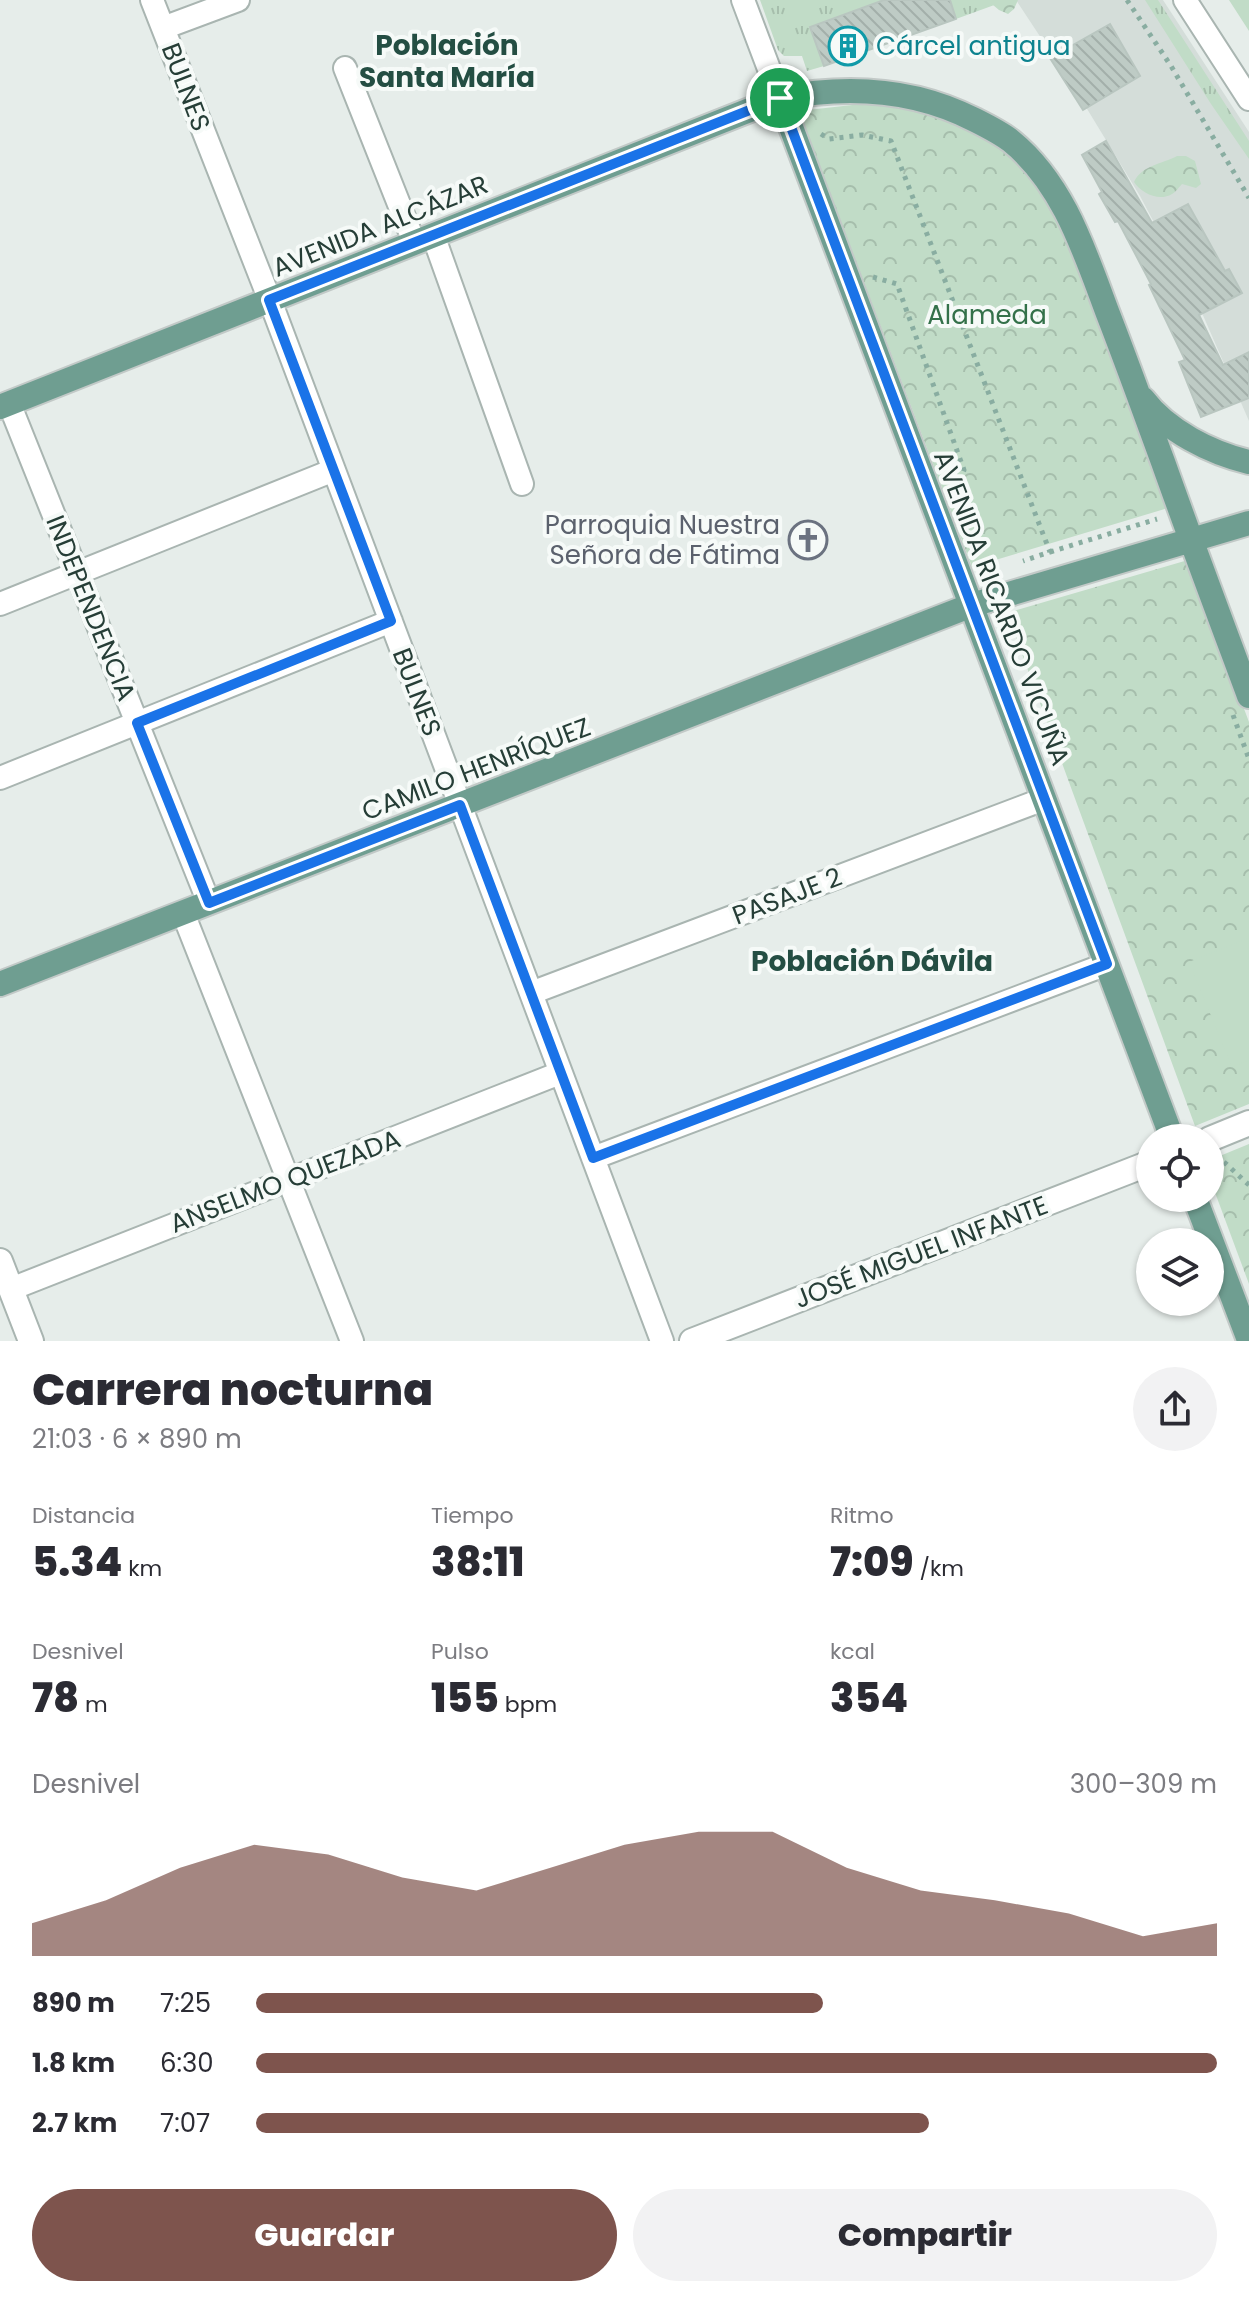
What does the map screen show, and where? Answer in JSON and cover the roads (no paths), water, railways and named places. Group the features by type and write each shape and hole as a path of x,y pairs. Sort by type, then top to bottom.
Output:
{"main road":[{"path":"780,98 849,90 911,96 960,113 1010,140 1035,164 1072,221 1138,391 1181,544 1239,700"},
{"name":"AVENIDA ALCÁZAR","path":"4,405 780,98"},
{"name":"AVENIDA RICARDO VICUÑA","path":"780,98 1167,1124"},
{"path":"1138,391 1149,407 1183,433 1216,451 1249,462"},
{"name":"CAMILO HENRÍQUEZ","path":"0,984 972,605 1249,523"},
{"path":"1200,1212 1249,1340"}],"street":[{"name":"BULNES","path":"152,0 334,470 662,1341"},
{"path":"163,28 238,0"},
{"name":"AVENIDA RICARDO VICUÑA","path":"743,0 780,98"},
{"path":"1185,0 1249,99"},
{"path":"345,68 424,239 522,484"},
{"name":"INDEPENDENCIA","path":"4,405 77,573 209,903"},
{"path":"0,604 334,470"},
{"path":"0,778 391,621"},
{"name":"PASAJE 2","path":"531,993 1044,799"},
{"path":"183,913 352,1341"},
{"path":"593,1158 1107,964"},
{"name":"ANSELMO QUEZADA","path":"11,1289 560,1073"},
{"path":"1224,1133 1249,1123"},
{"name":"JOSÉ MIGUEL INFANTE","path":"692,1341 1136,1168"},
{"path":"0,1261 31,1341"}],"place":[{"name":"Cárcel antigua","path":"848,46"},
{"name":"Parroquia Nuestra Señora de Fátima","path":"808,540"}],"district":[{"name":"Población Santa María","path":"447,61"},
{"name":"Población Dávila","path":"872,961"}],"park label":[{"name":"Alameda","path":"987,315"}]}
